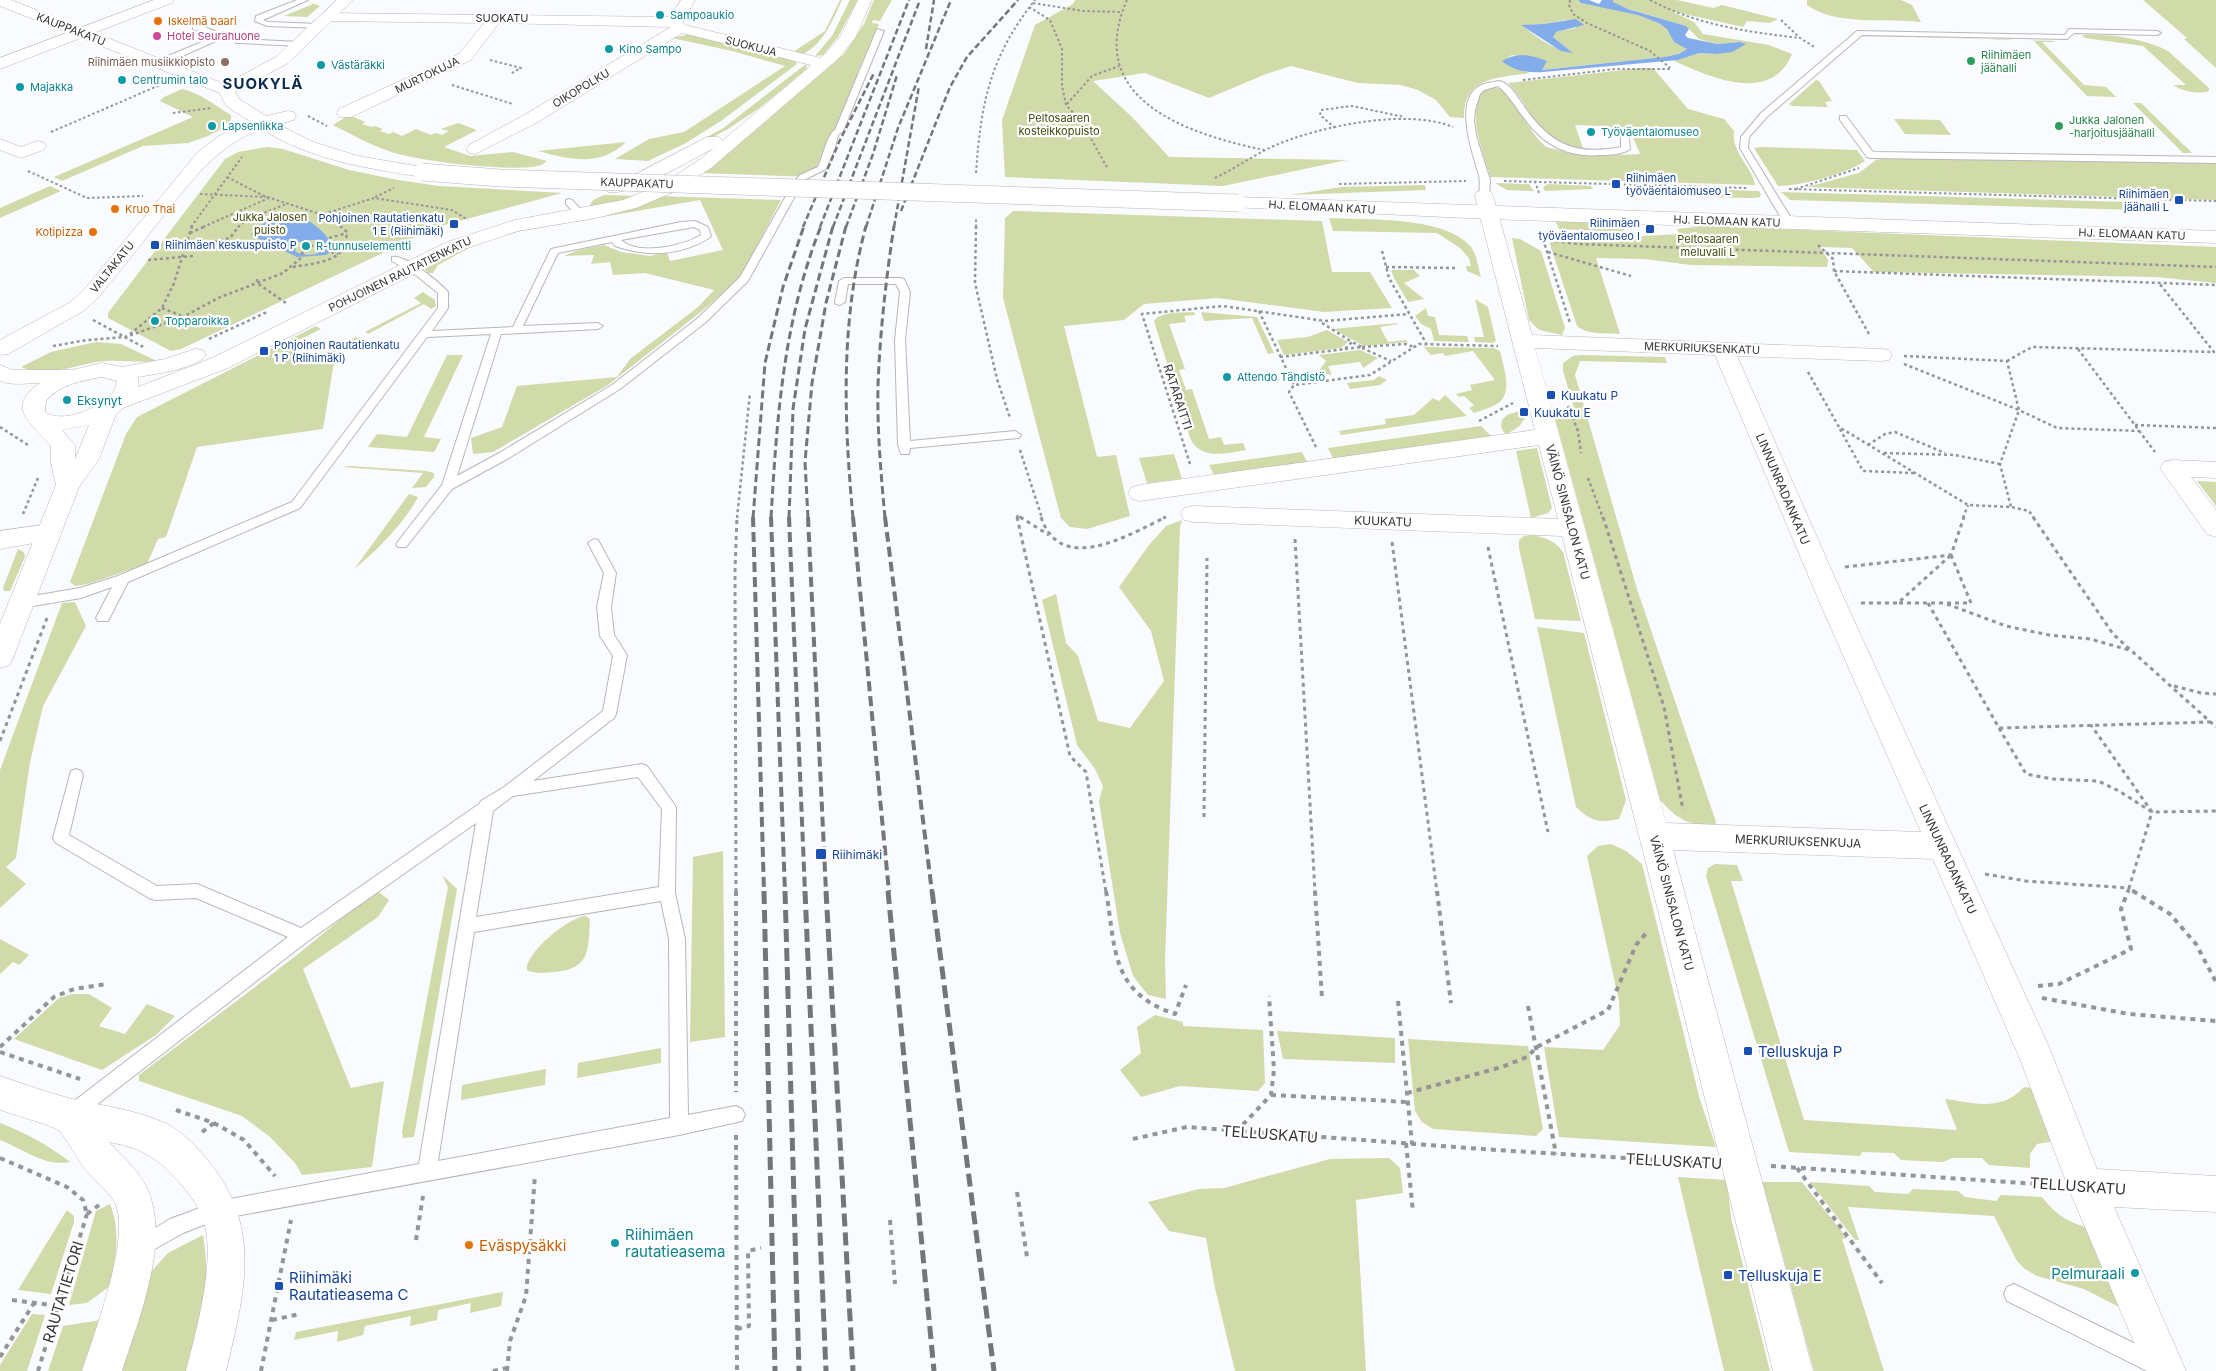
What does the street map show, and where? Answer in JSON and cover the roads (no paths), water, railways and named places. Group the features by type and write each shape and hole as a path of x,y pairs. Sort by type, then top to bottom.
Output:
{"street":[{"path":"0,64 167,0"},
{"path":"678,25 688,0"},
{"name":"POHJOINEN RAUTATIENKATU","path":"76,374 102,370 122,374 170,364 194,356 402,264 481,236 575,208 629,204 677,184 706,164 760,115 823,63 847,38 866,0"},
{"path":"226,90 275,65 300,44 342,1"},
{"name":"KAUPPAKATU","path":"0,2 226,90 249,96 296,120"},
{"name":"SUOKATU","path":"324,21 495,19 678,25"},
{"name":"MURTOKUJA","path":"345,113 464,57 495,19"},
{"name":"SUOKUJA","path":"678,25 823,63"},
{"name":"OIKOPOLKU","path":"475,149 540,113 678,25"},
{"name":"KAUPPAKATU","path":"226,90 232,102 268,126 307,146 355,161 422,172 500,178 878,190"},
{"name":"VALTAKATU","path":"0,349 76,308 90,295 202,157 268,126 296,120"},
{"name":"KAUPPAKATU","path":"319,132 371,157 397,167"},
{"path":"11,149 38,146"},
{"name":"HJ. ELOMAAN KATU","path":"878,190 1238,203 1486,197 1639,200"},
{"name":"HJ. ELOMAAN KATU","path":"1486,197 1789,223 2216,236"},
{"name":"VÄINÖ SINISALON KATU","path":"1486,197 1513,343 1552,403 1548,436 1794,1371"},
{"name":"HJ. ELOMAAN KATU","path":"1767,199 1796,197"},
{"name":"POHJOINEN RAUTATIENKATU","path":"38,411 64,423 78,421 220,363 402,264"},
{"name":"MERKURIUKSENKATU","path":"1513,343 1590,344 1881,355"},
{"name":"LINNUNRADANKATU","path":"1723,349 1818,570 2007,990 2037,1059 2086,1187 2169,1371"},
{"path":"5,374 38,411 63,445 63,464 68,485"},
{"path":"5,374 76,374"},
{"path":"38,411 50,387 76,374"},
{"path":"0,658 68,485 87,459 111,406 125,395 129,386 128,379 122,374"},
{"name":"VÄINÖ SINISALON KATU","path":"1140,493 1548,436"},
{"path":"2216,470 2172,468 2216,528"},
{"name":"KUUKATU","path":"1193,514 1572,528"},
{"path":"6,539 49,533"},
{"name":"MERKURIUKSENKUJA","path":"1654,836 1947,857"},
{"path":"0,1093 69,1116 121,1127 154,1137 174,1151 198,1176 219,1210 226,1244 225,1278 206,1371"},
{"path":"69,1116 95,1153 124,1186 134,1201 138,1225 129,1284 102,1371"},
{"name":"TELLUSKATU","path":"2086,1187 2216,1194"}],"lane":[{"path":"304,0 259,18 259,21 267,24 324,21"},
{"path":"159,63 223,36 196,27"},
{"path":"448,486 505,455 616,387 702,320 744,279 797,184 804,177 822,169 831,148 834,134 839,131 880,31"},
{"path":"1789,223 1767,199 1744,148 1745,137 1754,124 1860,33 2066,37 2072,31 2157,33"},
{"path":"239,41 300,44"},
{"path":"1486,197 1470,122 1472,100 1482,88 1500,83 1512,93 1542,135 1564,150 1607,153 1626,149 1625,138"},
{"path":"1843,118 1870,155 2216,160"},
{"path":"516,331 554,251 615,238 681,225 695,224 705,229 706,236 698,243 652,252 631,250 618,244 615,238"},
{"path":"22,603 81,593 124,579 296,505 443,308 443,292 402,264"},
{"path":"840,302 844,281 900,281 905,292 900,340 905,448 1015,435"},
{"path":"424,334 598,326"},
{"path":"402,544 448,486 497,332"},
{"path":"69,1116 302,936 486,805 509,791 609,714 620,655 607,636 604,607 610,573 594,543"},
{"path":"103,618 124,579"},
{"path":"509,791 642,770 670,808 667,893 677,939 679,1126"},
{"path":"76,775 61,838 156,893 197,891 302,936"},
{"path":"427,1172 486,805"},
{"path":"467,926 667,893"},
{"path":"134,1251 177,1226 219,1210 736,1115"},
{"path":"2014,1294 2169,1371"}],"water":[{"path":"1578,0 1589,0 1599,4 1602,0 1613,0 1613,2 1628,9 1686,26 1689,29 1685,35 1688,38 1718,44 1740,42 1746,44 1732,52 1717,54 1699,53 1678,60 1543,72 1521,71 1502,61 1519,55 1535,57 1547,61 1542,70 1664,57 1679,54 1687,49 1674,42 1667,29 1659,23 1638,15 1581,3"},
{"path":"1576,19 1584,25 1556,32 1553,37 1573,53 1561,51 1521,25 1543,24"},
{"path":"287,213 293,214 315,225 327,237 334,249 326,255 297,257 251,235 255,227","holes":["315,240 326,246 323,250 316,254 308,255 296,252 295,249 299,242"]}],"railway":[{"path":"820,227 909,0"},
{"path":"833,227 920,0"},
{"path":"926,49 934,0"},
{"path":"866,227 898,128 951,0"},
{"path":"901,211 950,87 967,57 1018,0"},
{"path":"803,227 839,142 874,73"},
{"path":"846,227 873,154 897,75"},
{"path":"894,227 919,86"},
{"path":"753,518 765,363 783,287 804,226"},
{"path":"771,518 779,407 790,334 808,262 821,226"},
{"path":"789,517 793,409 805,329 833,226"},
{"path":"808,518 805,462 812,383 826,303 846,226"},
{"path":"853,518 846,408 846,371 852,298 866,226"},
{"path":"885,518 879,435 878,385 880,345 894,226"},
{"path":"789,517 805,892"},
{"path":"808,517 826,892"},
{"path":"853,517 889,892"},
{"path":"885,517 932,892"},
{"path":"753,518 764,892"},
{"path":"771,518 785,892"},
{"path":"764,891 775,1371"},
{"path":"785,891 799,1371"},
{"path":"805,891 826,1371"},
{"path":"826,891 853,1371"},
{"path":"888,891 934,1371"},
{"path":"932,891 994,1371"}],"place":[{"name":"Sampoaukio","path":"660,15"},
{"name":"Iskelmä baari","path":"158,21"},
{"name":"Hotel Seurahuone","path":"157,36"},
{"name":"Kino Sampo","path":"609,49"},
{"name":"Riihimäen jäähalli","path":"1971,61"},
{"name":"Riihimäen musiikkiopisto","path":"225,62"},
{"name":"Västäräkki","path":"321,65"},
{"name":"Centrumin talo","path":"122,80"},
{"name":"Majakka","path":"20,87"},
{"name":"Lapsenlikka","path":"212,126"},
{"name":"Jukka Jalonen -harjoitusjäähalli","path":"2059,126"},
{"name":"Työväentalomuseo","path":"1591,132"},
{"name":"Riihimäen työväentalomuseo L","path":"1616,184"},
{"name":"Riihimäen jäähalli L","path":"2179,200"},
{"name":"Kruo Thai","path":"115,209"},
{"name":"Pohjoinen Rautatienkatu 1 E (Riihimäki)","path":"454,224"},
{"name":"Riihimäen työväentalomuseo I","path":"1650,229"},
{"name":"Kotipizza","path":"93,232"},
{"name":"Riihimäen keskuspuisto P","path":"155,245"},
{"name":"R-tunnuselementti","path":"306,246"},
{"name":"Topparoikka","path":"155,321"},
{"name":"Pohjoinen Rautatienkatu 1 P (Riihimäki)","path":"264,351"},
{"name":"Attendo Tähdistö","path":"1227,377"},
{"name":"Kuukatu P","path":"1551,395"},
{"name":"Eksynyt","path":"67,400"},
{"name":"Kuukatu E","path":"1524,412"},
{"name":"Riihimäki","path":"821,854"},
{"name":"Telluskuja P","path":"1748,1051"},
{"name":"Riihimäen rautatieasema","path":"615,1243"},
{"name":"Eväspysäkki","path":"469,1245"},
{"name":"Pelmuraali","path":"2135,1273"},
{"name":"Telluskuja E","path":"1728,1275"},
{"name":"Riihimäki Rautatieasema C","path":"279,1286"}],"district":[{"name":"SUOKYLÄ","path":"263,83"}],"park label":[{"name":"Peltosaaren kosteikkopuisto","path":"1059,124"},
{"name":"Jukka Jalosen puisto","path":"270,223"},
{"name":"Peltosaaren meluvalli L","path":"1708,245"}]}
